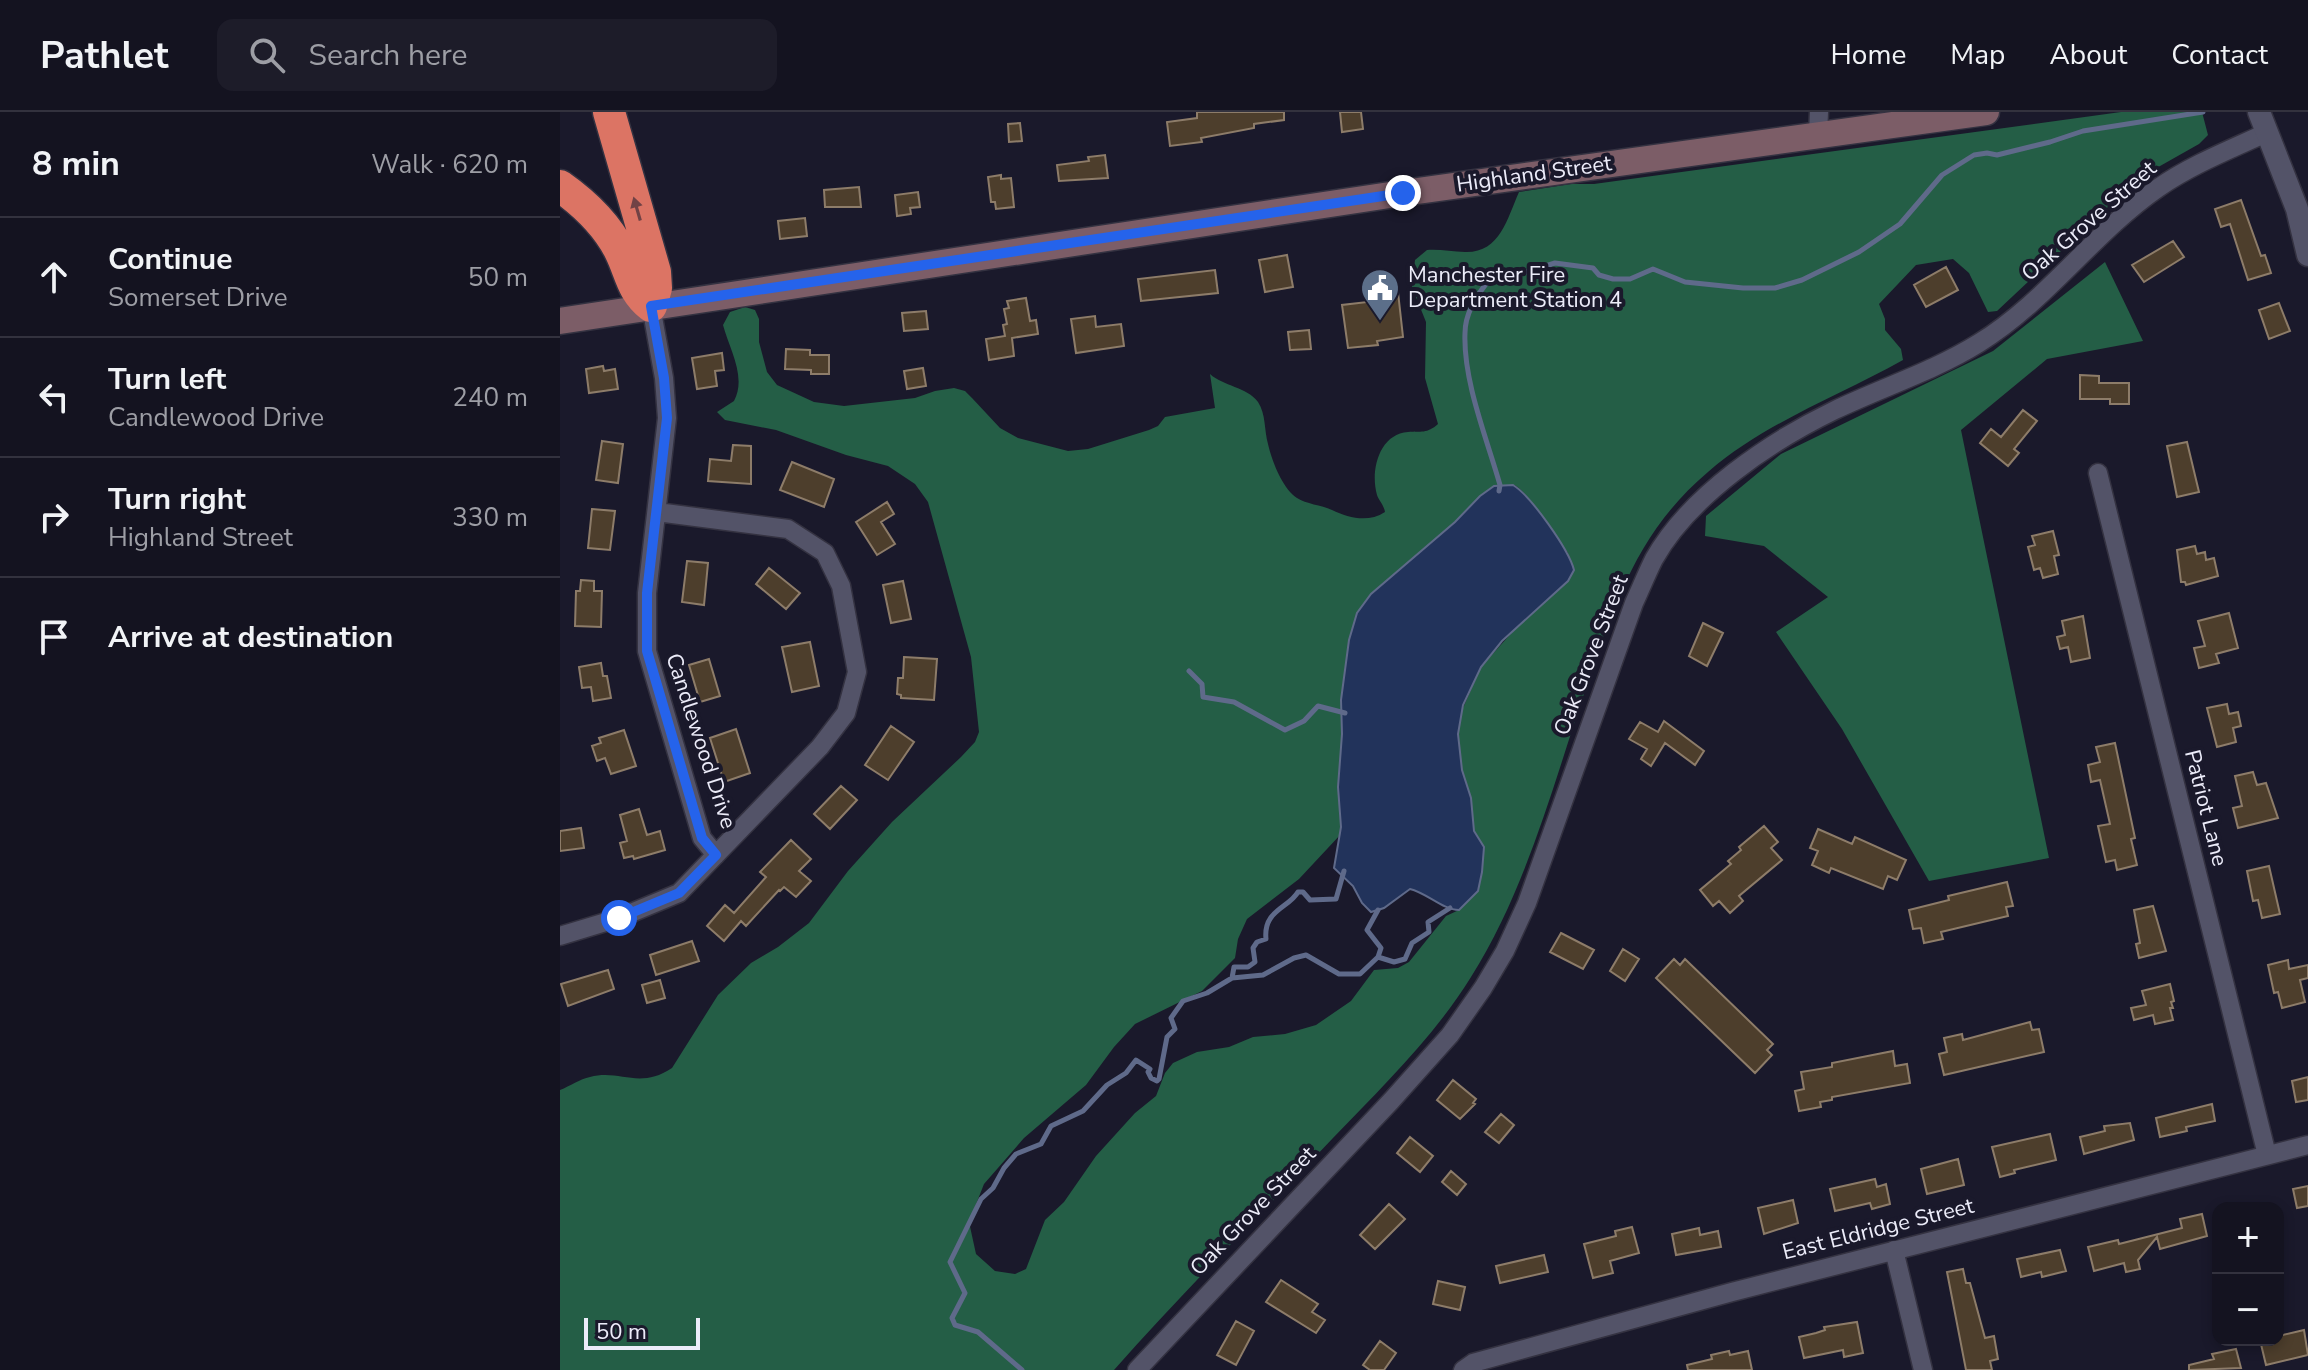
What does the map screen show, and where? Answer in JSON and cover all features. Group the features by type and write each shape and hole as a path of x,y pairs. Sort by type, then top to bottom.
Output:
{"highway":[{"path":"560,186 589,209 608,231 622,254 636,292 651,306 656,288 655,272 609,112"}],"main road":[{"name":"Highland Street","path":"560,321 1388,195 1819,123 1986,112"}],"street":[{"path":"2263,122 2302,208 2308,255"},
{"name":"Oak Grove Street","path":"1137,1370 1401,1090 1450,1035 1483,988 1505,951 1527,903 1634,603 1655,557 1688,515 1731,475 1775,444 1833,411 1979,344 2017,316 2082,253 2157,188 2263,122"},
{"name":"Candlewood Drive","path":"651,306 667,410 647,593 647,651 702,838 716,855"},
{"name":"Patriot Lane","path":"2098,473 2267,1155"},
{"path":"560,936 619,918 679,893 829,735 846,713 857,672 841,586 825,553 788,529 657,512"},
{"name":"East Eldridge Street","path":"1463,1370 1473,1363 1894,1250 2308,1145"},
{"path":"1894,1250 1923,1370"}],"green space":[{"path":"2121,112 2202,112 2208,135 2123,193 1997,311 1988,312 1969,273 1953,259 1916,265 1879,304 1885,319 1885,330 1901,349 1903,360 1754,439 1730,454 1684,495 1646,544 1618,598 1523,873 1508,909 1471,977 1441,1020 1406,1061 1114,1370 560,1370 560,1090 590,1077 649,1078 672,1068 718,995 751,963 809,923 848,871 892,822 961,757 975,742 979,732 971,657 928,502 915,484 888,466 776,430 725,420 717,412 734,401 739,382 723,325 730,312 745,307 755,310 767,372 777,385 814,402 844,406 915,398 954,388 965,391 1000,428 1018,438 1068,451 1088,449 1149,430 1158,426 1165,417 1215,408 1210,374 1248,393 1258,402 1272,458 1282,481 1292,494 1305,502 1345,515 1372,517 1385,512 1375,485 1376,465 1384,446 1398,434 1427,431 1438,424 1425,378 1426,322 1412,287 1415,260 1427,250 1465,252 1487,247 1501,232 1519,192 1571,184 1594,184","holes":["1501,485 1514,485 1519,489 1568,553 1553,594 1524,619 1481,667 1459,717 1462,770 1471,799 1474,831 1484,847 1478,891 1459,910 1446,916 1409,962 1398,968 1374,970 1351,1001 1316,1025 1285,1034 1253,1037 1229,1047 1197,1052 1173,1063 1165,1073 1156,1096 1135,1113 1096,1156 1064,1202 1045,1220 1026,1269 1015,1274 995,1271 976,1254 969,1222 984,1184 1024,1138 1086,1085 1135,1024 1202,991 1235,958 1238,939 1247,919 1299,879 1341,834 1338,787 1341,700 1349,640 1357,613 1371,594 1455,522 1480,496"]},
{"path":"2105,262 2143,341 2047,359 1961,430 2049,858 1929,881 1842,729 1776,632 1828,597 1764,546 1705,536 1706,516 1781,454 1993,351"}],"water":[{"path":"1513,485 1548,524 1574,570 1568,581 1502,641 1481,667 1463,705 1458,734 1462,770 1471,798 1474,831 1484,847 1478,891 1459,910 1410,889 1384,908 1371,912 1353,886 1334,868 1341,827 1338,787 1341,700 1349,640 1357,613 1371,594 1455,522 1480,496 1494,486"}],"building":[{"path":"1197,112 1284,112 1284,120 1254,124 1254,128 1201,138 1202,142 1170,146 1167,122 1197,118"},
{"path":"1340,112 1361,112 1363,129 1342,132"},
{"path":"1020,123 1022,141 1009,142 1008,124"},
{"path":"1105,155 1108,178 1059,181 1057,165 1089,161 1088,157"},
{"path":"1001,175 1001,179 1011,178 1014,207 996,209 995,202 991,202 988,177"},
{"path":"859,187 861,207 825,207 824,190"},
{"path":"918,192 920,207 910,208 911,214 897,216 895,195"},
{"path":"2241,200 2261,256 2265,255 2271,273 2248,280 2230,224 2221,227 2215,209"},
{"path":"805,218 807,236 780,239 778,221"},
{"path":"2173,241 2184,257 2144,282 2132,265"},
{"path":"1287,255 1293,287 1265,292 1259,260"},
{"path":"1946,267 1958,290 1926,307 1914,285"},
{"path":"1215,270 1218,293 1141,301 1138,279"},
{"path":"1398,292 1403,337 1377,341 1378,345 1348,348 1342,305 1368,302 1367,296"},
{"path":"1026,298 1030,321 1036,320 1038,334 1012,338 1014,356 989,360 986,339 1005,336 1003,325 1007,324 1004,309 1009,308 1007,301"},
{"path":"2279,303 2290,331 2269,339 2259,310"},
{"path":"926,311 928,329 904,331 902,313"},
{"path":"1095,316 1096,327 1121,324 1124,346 1076,353 1071,319"},
{"path":"1309,330 1311,349 1290,350 1288,332"},
{"path":"786,349 810,350 810,355 829,355 829,374 785,369"},
{"path":"722,353 724,370 715,371 717,386 697,389 692,358"},
{"path":"603,366 604,371 615,369 618,389 589,393 586,369"},
{"path":"923,368 926,386 907,389 904,371"},
{"path":"2080,375 2099,376 2099,383 2129,383 2129,404 2110,404 2110,399 2080,399"},
{"path":"2023,410 2037,421 2014,449 2019,453 2008,466 1980,443 1991,429 2001,437"},
{"path":"602,441 623,444 618,483 596,480"},
{"path":"2187,442 2199,492 2177,497 2167,446"},
{"path":"733,445 751,446 751,484 708,481 710,459 731,461"},
{"path":"792,462 834,479 824,507 780,490"},
{"path":"887,502 894,514 881,522 895,544 877,555 856,522"},
{"path":"592,509 615,511 610,550 588,548"},
{"path":"2053,531 2059,555 2054,556 2058,574 2043,578 2040,568 2034,570 2028,547 2035,545 2032,536"},
{"path":"2195,546 2197,554 2205,552 2206,560 2214,558 2218,576 2186,585 2181,582 2177,550"},
{"path":"687,561 708,563 704,605 682,602"},
{"path":"769,568 800,593 786,609 756,584"},
{"path":"581,580 594,581 594,591 602,591 601,627 575,626 576,591 580,591"},
{"path":"903,581 911,619 891,623 883,585"},
{"path":"2229,613 2238,648 2216,654 2219,663 2199,668 2194,648 2205,646 2198,621"},
{"path":"2083,616 2090,658 2071,662 2068,647 2060,649 2057,637 2065,635 2062,621"},
{"path":"1703,623 1723,633 1707,666 1689,656"},
{"path":"810,642 819,686 792,692 782,647"},
{"path":"904,657 937,659 934,700 901,698 897,694 898,678 903,678"},
{"path":"709,659 720,696 700,702 689,665"},
{"path":"601,663 611,698 593,701 591,687 582,688 579,667"},
{"path":"2227,704 2229,714 2238,712 2241,726 2233,728 2236,742 2217,747 2207,708"},
{"path":"1664,721 1704,751 1695,765 1665,743 1651,766 1641,759 1647,749 1629,739 1640,722 1658,732"},
{"path":"891,726 914,742 888,780 865,765"},
{"path":"736,729 750,773 724,782 710,738"},
{"path":"624,730 636,766 611,774 605,758 597,761 592,746 601,743 599,738"},
{"path":"2115,743 2135,838 2131,839 2137,865 2117,870 2115,860 2106,862 2098,826 2110,824 2100,780 2091,782 2088,765 2100,762 2096,747"},
{"path":"2253,772 2257,785 2266,783 2278,818 2238,828 2233,808 2242,806 2235,776"},
{"path":"841,786 857,800 830,829 814,814"},
{"path":"639,809 647,835 660,831 665,850 634,859 633,856 624,858 620,843 627,841 620,815"},
{"path":"1764,826 1778,842 1771,848 1782,860 1739,896 1743,901 1730,913 1719,901 1713,906 1700,890 1731,864 1728,861 1741,850 1739,847"},
{"path":"581,828 584,848 560,851 560,831"},
{"path":"1818,829 1852,844 1855,837 1906,860 1897,880 1888,876 1883,889 1831,868 1829,873 1812,865 1818,851 1810,848"},
{"path":"791,840 811,859 799,871 811,881 796,897 784,887 779,890 746,926 741,921 724,941 707,926 725,905 734,913 766,877 760,872"},
{"path":"2269,866 2280,914 2262,918 2258,900 2253,901 2247,871"},
{"path":"2007,882 2013,906 2006,907 2008,916 1941,932 1943,939 1924,943 1921,928 1913,929 1909,910 1949,900 1948,896"},
{"path":"2153,906 2166,951 2139,958 2136,944 2140,943 2134,910"},
{"path":"1561,933 1594,950 1583,969 1550,952"},
{"path":"692,941 699,961 656,975 650,955"},
{"path":"1623,949 1639,959 1625,981 1610,971"},
{"path":"1674,959 1680,965 1685,959 1773,1044 1767,1050 1772,1055 1755,1073 1656,978"},
{"path":"2288,960 2289,969 2308,965 2308,978 2300,980 2305,1002 2282,1008 2278,992 2274,993 2268,965"},
{"path":"608,970 614,989 568,1006 561,984"},
{"path":"660,980 665,998 647,1003 642,985"},
{"path":"2170,984 2174,1001 2171,1002 2173,1008 2170,1008 2173,1020 2155,1024 2153,1015 2134,1020 2131,1008 2146,1005 2142,991"},
{"path":"2030,1022 2032,1030 2039,1029 2044,1052 1944,1075 1939,1054 1947,1052 1944,1038 1962,1034 1963,1040"},
{"path":"1893,1051 1895,1066 1907,1064 1910,1083 1832,1097 1832,1100 1820,1102 1821,1107 1799,1111 1795,1091 1804,1089 1801,1072"},
{"path":"2308,1077 2308,1100 2296,1102 2292,1081"},
{"path":"1453,1080 1476,1099 1460,1119 1437,1100"},
{"path":"2212,1104 2215,1121 2160,1137 2156,1118"},
{"path":"1501,1114 1514,1125 1499,1143 1485,1132"},
{"path":"2130,1123 2134,1140 2084,1154 2080,1137 2105,1131 2104,1126"},
{"path":"2050,1134 2056,1160 2014,1170 2015,1173 2000,1177 1992,1147"},
{"path":"1410,1137 1433,1156 1420,1172 1397,1153"},
{"path":"1958,1159 1964,1185 1927,1194 1921,1169"},
{"path":"1451,1171 1466,1184 1457,1195 1442,1182"},
{"path":"1875,1179 1877,1187 1886,1184 1890,1204 1872,1209 1870,1203 1835,1211 1830,1189"},
{"path":"2308,1186 2308,1206 2297,1208 2293,1189"},
{"path":"1793,1200 1798,1223 1764,1234 1758,1208"},
{"path":"1389,1204 1405,1219 1375,1249 1360,1235"},
{"path":"2202,1214 2207,1236 2160,1249 2157,1237 2138,1260 2140,1269 2126,1272 2124,1263 2094,1271 2088,1247 2118,1240 2119,1244 2182,1228 2180,1219"},
{"path":"1632,1227 1639,1253 1610,1261 1613,1273 1593,1278 1584,1244 1616,1236 1615,1231"},
{"path":"1699,1228 1700,1235 1718,1231 1721,1247 1676,1255 1672,1234"},
{"path":"2060,1250 2066,1271 2042,1277 2041,1272 2021,1277 2017,1259"},
{"path":"1544,1255 1548,1272 1500,1283 1496,1266"},
{"path":"1963,1269 1966,1283 1970,1283 1985,1338 1994,1336 1998,1359 1990,1361 1992,1370 1966,1370 1947,1272"},
{"path":"1281,1280 1318,1304 1312,1312 1325,1320 1316,1333 1266,1302"},
{"path":"1438,1281 1465,1287 1460,1310 1433,1304"},
{"path":"1236,1321 1254,1331 1236,1365 1217,1355"},
{"path":"1857,1322 1863,1353 1844,1357 1843,1350 1804,1358 1799,1337 1825,1330 1824,1327"},
{"path":"2304,1330 2308,1355 2266,1365 2261,1346 2284,1346 2284,1335"},
{"path":"1380,1341 1396,1353 1384,1370 1370,1370 1363,1365"},
{"path":"2236,1349 2241,1368 2189,1370 2189,1365 2214,1359 2212,1354"},
{"path":"1729,1351 1730,1355 1748,1351 1752,1370 1688,1370 1687,1365"}],"waterway":[{"path":"1499,491 1500,485 1472,390 1465,351 1467,318 1477,296 1491,278 1520,274 1555,263 1593,268 1599,275 1613,279 1630,279 1653,269 1685,282 1775,288 1802,280 1859,252 1900,224 1942,175 1974,155 1997,155 2083,131 2203,112"},
{"path":"1189,671 1202,684 1203,697 1234,702 1285,730 1304,721 1318,706 1345,713"},
{"path":"1232,978 1234,967 1248,967 1255,962 1253,948 1257,942 1266,939 1266,929 1272,916 1298,892 1303,892 1310,900 1336,899 1344,871"},
{"path":"1378,957 1394,962 1405,959 1412,943 1429,932 1428,922 1450,908"},
{"path":"1022,1370 978,1332 955,1325 952,1318 965,1293 950,1262 981,1199 993,1188 1004,1168 1016,1154 1041,1144 1051,1126 1083,1111 1107,1085 1126,1073 1136,1060 1150,1069 1151,1078 1157,1081 1167,1037 1175,1029 1171,1018 1183,1001 1207,993 1232,978 1263,975 1306,955 1339,974 1360,974 1378,957 1381,948 1367,930 1378,910"}],"place":[{"name":"Manchester Fire Department Station 4","path":"1380,322"}],"route":[{"path":"619,918 679,893 716,855 702,838 647,651 647,593 667,418 664,378 651,306 1403,193"}]}
